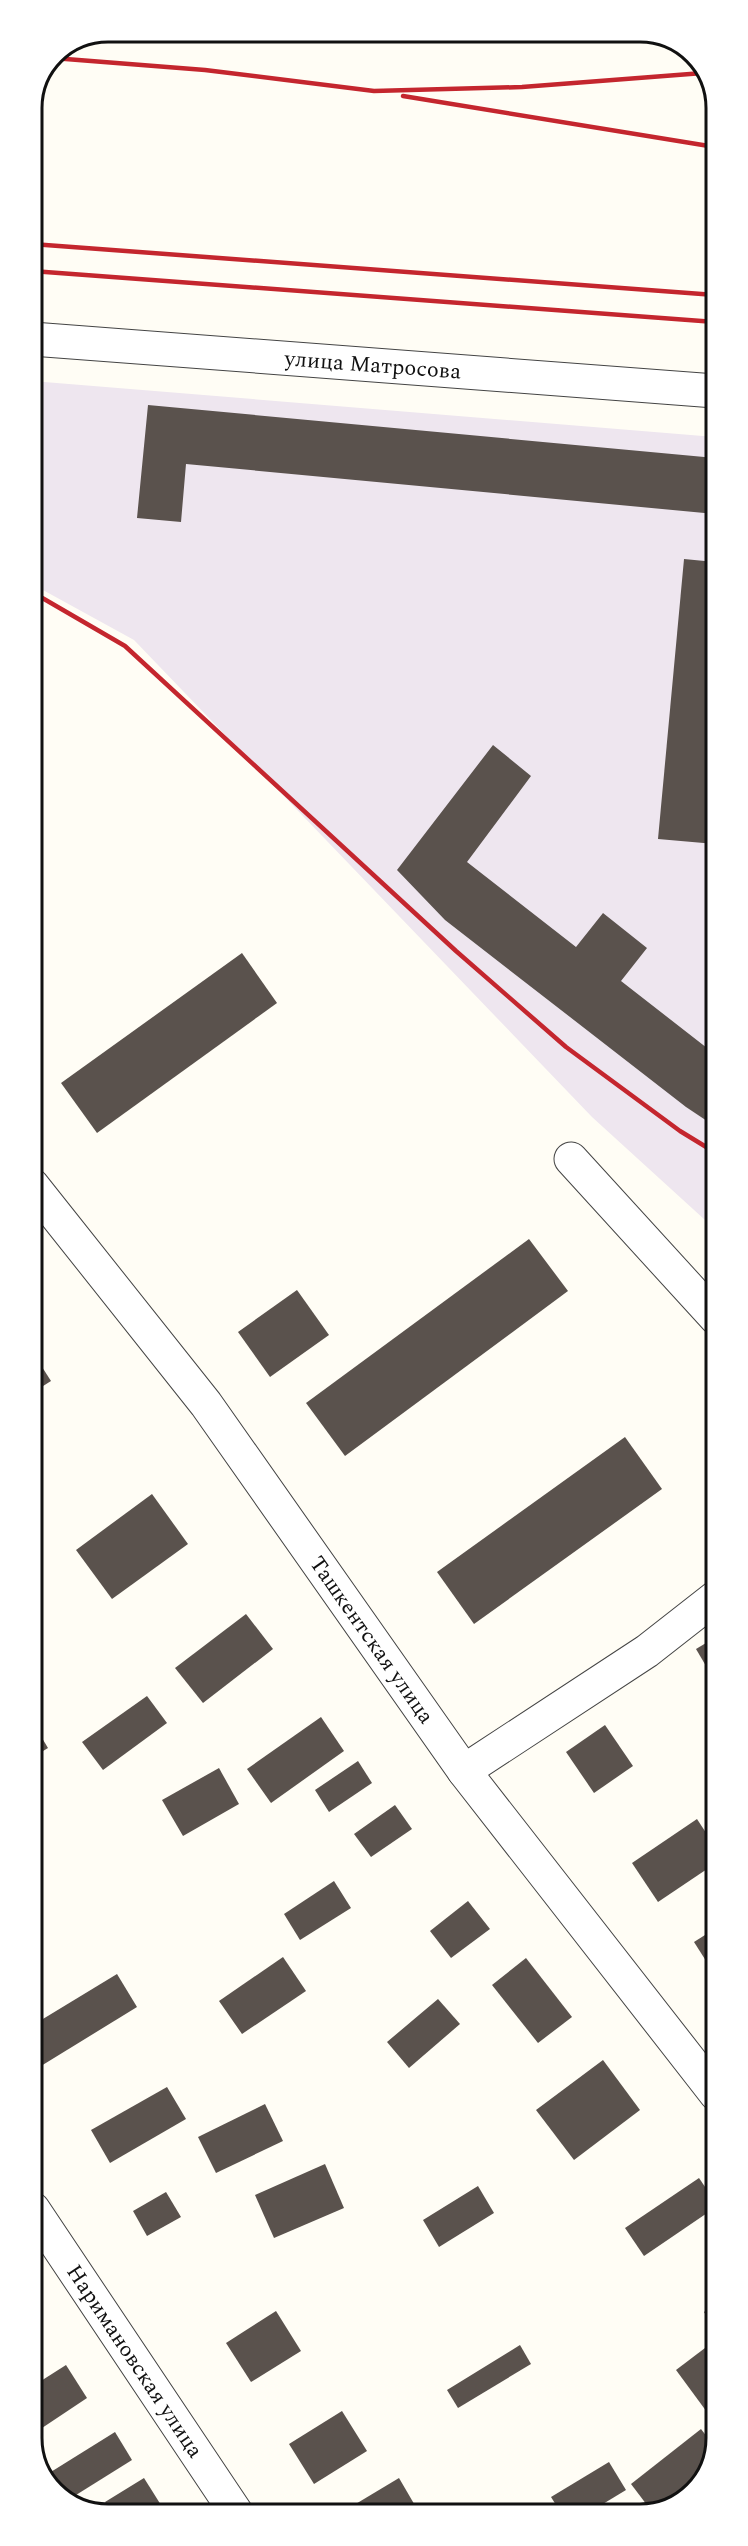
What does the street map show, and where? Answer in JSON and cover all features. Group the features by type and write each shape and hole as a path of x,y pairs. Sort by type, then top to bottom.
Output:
{"street":[{"name":"улица Матросова","path":"42,340 706,390"},
{"path":"571,1159 706,1307"},
{"name":"Ташкентская улица","path":"42,1198 206,1404 464,1771 706,2081"},
{"path":"464,1771 647,1651 706,1605"},
{"name":"Наримановская улица","path":"42,2222 230,2504"}],"shaded area":[{"path":"42,382 706,436 706,1221 592,1117 134,640 42,589"}],"building":[{"path":"148,405 706,457 706,513 186,464 181,522 137,518"},
{"path":"684,559 706,561 706,843 658,839"},
{"path":"493,745 531,776 467,862 576,947 603,913 647,948 621,981 706,1047 706,1120 445,920 397,870"},
{"path":"242,953 277,1003 97,1133 61,1083"},
{"path":"529,1239 568,1291 345,1456 306,1403"},
{"path":"297,1290 329,1335 270,1377 238,1332"},
{"path":"42,1367 51,1381 42,1387"},
{"path":"625,1437 662,1489 474,1624 437,1572"},
{"path":"152,1494 188,1544 112,1599 76,1550"},
{"path":"246,1614 273,1649 203,1703 175,1668"},
{"path":"706,1643 706,1666 696,1649"},
{"path":"147,1696 167,1723 103,1770 82,1742"},
{"path":"321,1717 344,1751 271,1803 247,1769"},
{"path":"605,1725 633,1766 594,1793 566,1752"},
{"path":"42,1738 48,1748 42,1752"},
{"path":"358,1761 372,1783 329,1812 315,1790"},
{"path":"219,1768 239,1804 183,1836 162,1800"},
{"path":"395,1805 412,1829 371,1857 354,1834"},
{"path":"697,1819 706,1833 706,1870 658,1902 632,1863"},
{"path":"334,1881 351,1908 300,1940 284,1914"},
{"path":"468,1901 490,1929 451,1958 430,1931"},
{"path":"706,1934 706,1961 694,1942"},
{"path":"283,1957 306,1991 242,2034 219,2001"},
{"path":"526,1958 572,2017 538,2043 492,1985"},
{"path":"117,1974 137,2007 42,2065 42,2020"},
{"path":"438,1999 460,2024 409,2068 387,2042"},
{"path":"603,2060 640,2110 574,2160 536,2110"},
{"path":"167,2087 186,2119 110,2163 91,2130"},
{"path":"265,2104 283,2141 216,2173 198,2137"},
{"path":"325,2164 344,2208 274,2238 255,2195"},
{"path":"699,2178 706,2188 706,2214 644,2256 625,2228"},
{"path":"478,2186 494,2213 439,2247 423,2220"},
{"path":"166,2192 181,2217 147,2236 133,2211"},
{"path":"276,2311 301,2351 251,2382 226,2343"},
{"path":"520,2345 531,2364 458,2408 447,2390"},
{"path":"705,2348 706,2411 676,2370"},
{"path":"66,2365 87,2398 42,2428 42,2380"},
{"path":"342,2411 367,2451 314,2484 289,2444"},
{"path":"701,2429 706,2436 702,2459 697,2471 690,2481 673,2495 646,2504 631,2484"},
{"path":"115,2432 132,2460 76,2495 65,2488 51,2472"},
{"path":"609,2462 626,2490 603,2504 555,2504 551,2497"},
{"path":"144,2478 160,2504 106,2504 105,2502"},
{"path":"399,2478 414,2504 356,2504"}],"railway":[{"path":"64,59 205,70 374,91 522,87 696,74"},
{"path":"403,96 706,146"},
{"path":"42,245 706,294"},
{"path":"42,272 706,321"},
{"path":"42,598 125,646 456,951 566,1047 680,1131 706,1147"}]}
